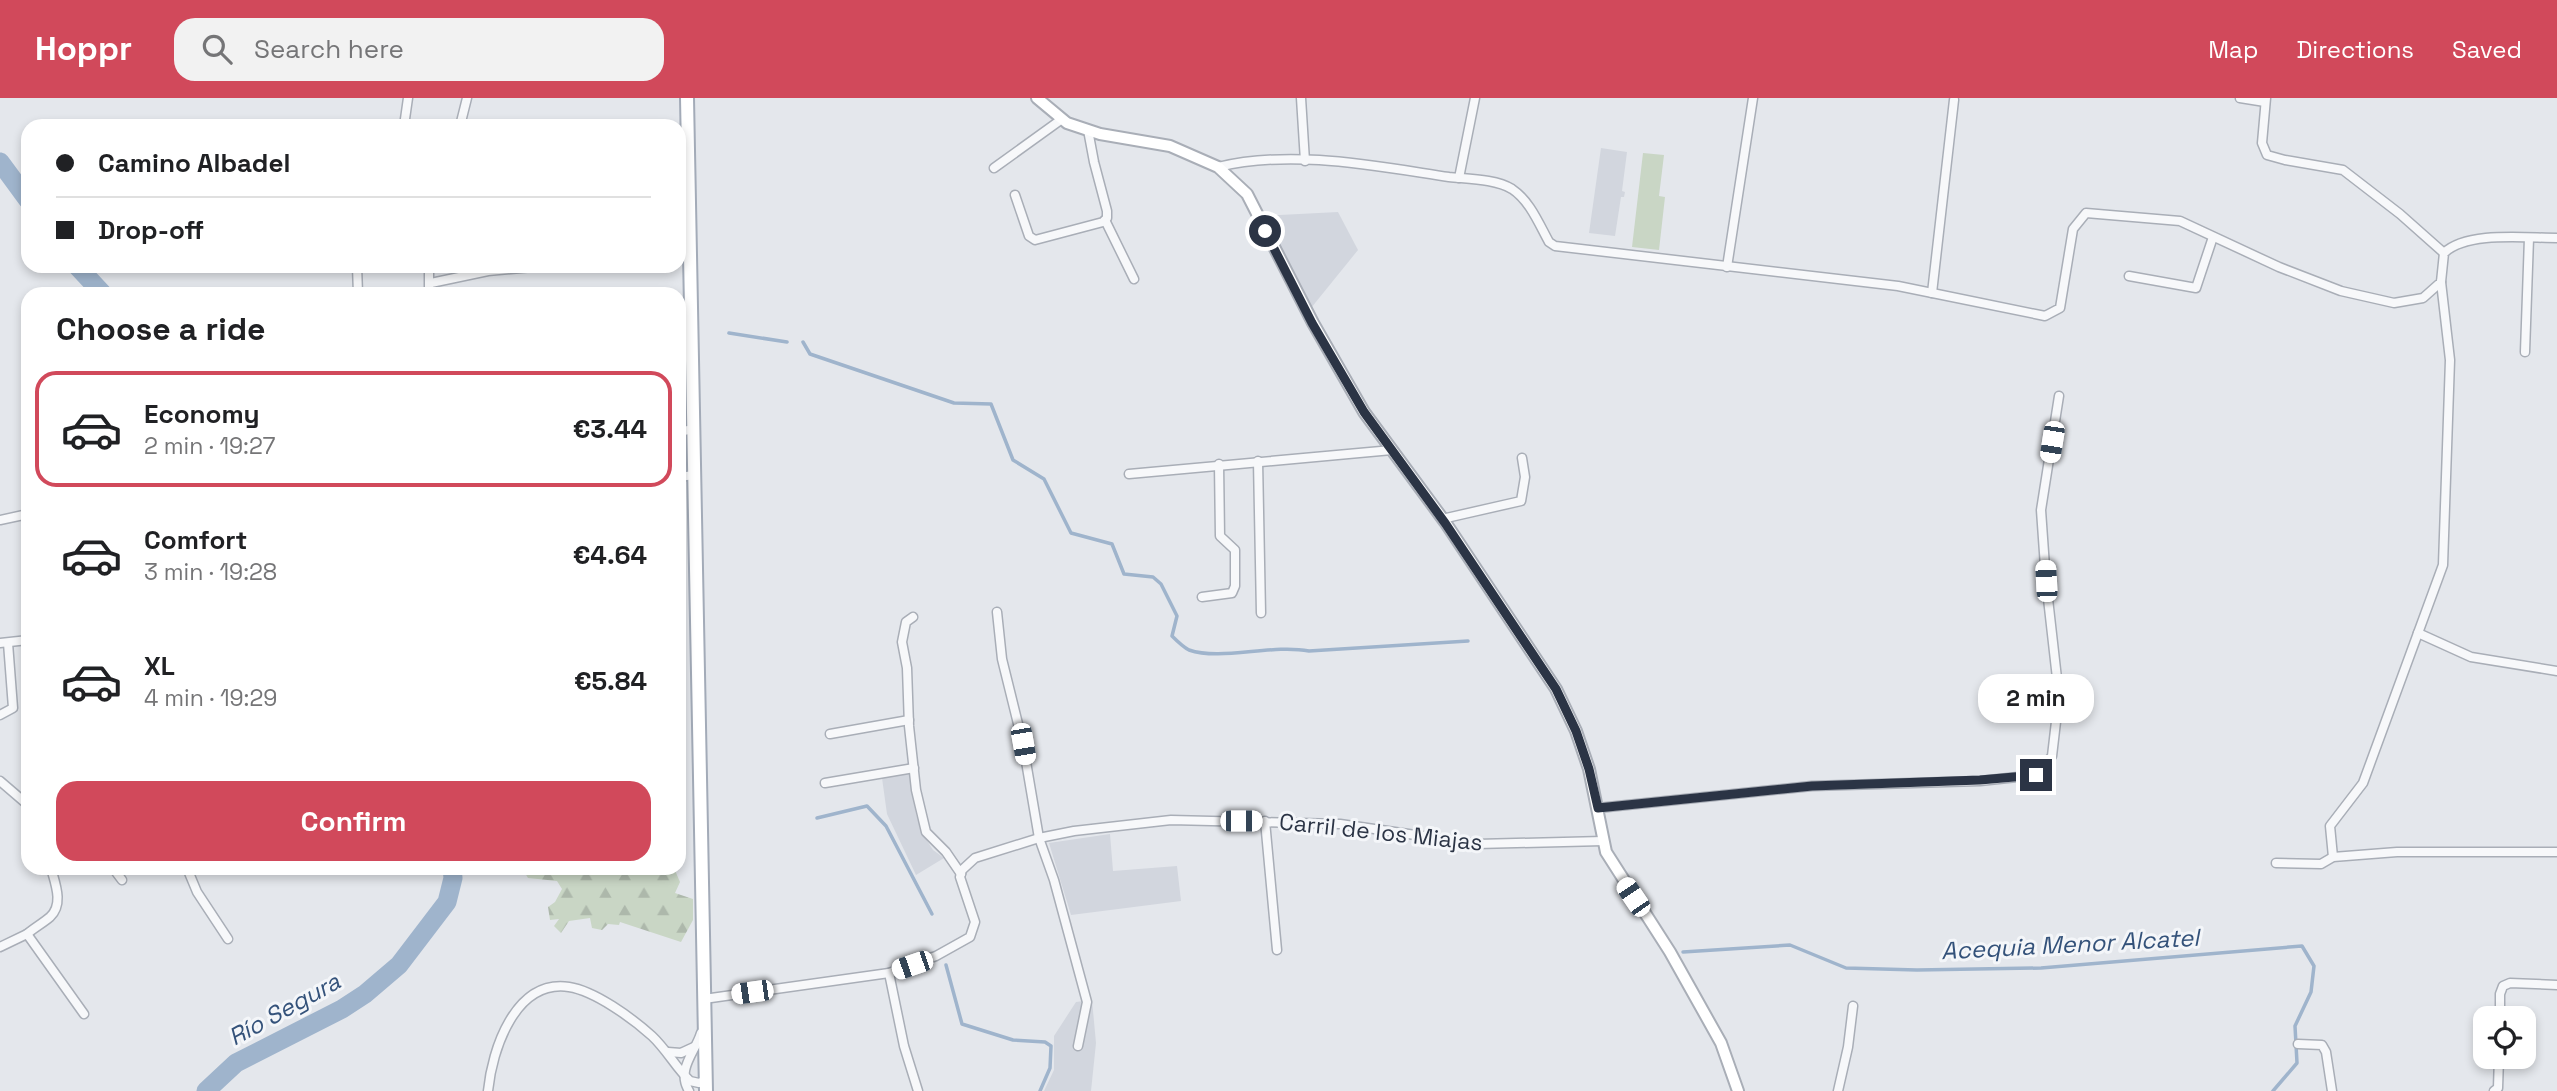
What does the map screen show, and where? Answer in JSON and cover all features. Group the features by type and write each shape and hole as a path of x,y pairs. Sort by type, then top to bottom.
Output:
{"main road":[{"path":"686,176 687,98"},
{"path":"1037,98 1067,123 1088,130 1170,146 1219,167 1247,194 1312,323 1364,412 1442,519 1556,689 1576,731 1589,769 1606,852 1670,952 1721,1043 1738,1091"},
{"path":"686,273 693,429 706,1085"}],"street":[{"path":"405,119 408,98"},
{"path":"462,119 467,98"},
{"path":"1301,98 1305,161"},
{"path":"1459,178 1475,98"},
{"path":"1727,267 1753,98"},
{"path":"2241,98 2266,100 2262,143 2267,155 2343,170 2400,214 2444,253"},
{"path":"1932,293 1954,100"},
{"path":"994,168 1062,119"},
{"path":"1088,130 1107,211 1105,220 1134,279"},
{"path":"1219,167 1255,160 1305,161 1397,169 1495,183 1510,188 1525,201 1549,242 1555,246 1898,286 2045,316 2060,308 2073,229 2086,213 2180,221 2279,267 2341,291 2394,303 2424,298 2441,282"},
{"path":"1014,195 1029,236 1035,240 1105,220"},
{"path":"2129,276 2196,288 2213,236"},
{"path":"2525,352 2529,238"},
{"path":"2333,857 2330,826 2364,783 2443,565 2450,360 2441,282 2444,253 2452,245 2468,240 2557,238"},
{"path":"430,273 430,287"},
{"path":"431,283 478,273"},
{"path":"1598,808 1812,786 1980,780 2036,775 2052,756 2059,696 2041,510 2059,396"},
{"path":"686,430 693,429"},
{"path":"1129,474 1392,450"},
{"path":"1442,519 1521,500 1525,477 1522,458"},
{"path":"1258,461 1261,613"},
{"path":"1202,597 1232,593 1235,586 1234,550 1220,536 1219,464"},
{"path":"686,476 694,474"},
{"path":"0,520 21,516"},
{"path":"998,612 1002,659 1023,744 1039,838 1054,880 1087,1002 1078,1046"},
{"path":"704,999 889,973 936,956 970,937 975,922 961,874 946,852 926,832 916,790 907,668 902,642 906,622 913,617"},
{"path":"2418,633 2471,657 2557,671"},
{"path":"0,715 13,708 4,643"},
{"path":"831,734 909,720"},
{"path":"825,783 914,768"},
{"path":"0,781 21,799"},
{"name":"Carril de los Miajas","path":"961,874 975,858 1039,838 1074,831 1171,820 1340,824 1477,844 1603,841"},
{"path":"1265,821 1277,950"},
{"path":"2276,863 2321,864 2333,857 2380,853 2557,852"},
{"path":"0,947 27,934 53,915 58,894 53,875"},
{"path":"118,875 122,880"},
{"path":"190,875 197,892 228,939"},
{"path":"27,934 84,1014"},
{"path":"889,973 904,1046 918,1091"},
{"path":"2500,1006 2503,986 2510,983 2557,985"},
{"path":"488,1091 492,1065 514,1013 530,998 548,989 571,987 584,991 620,1012 654,1038 692,1082 706,1085"},
{"path":"1838,1091 1848,1047 1853,1006"},
{"path":"689,1091 684,1075 686,1063 696,1046 705,1020"},
{"path":"2298,1044 2322,1045 2326,1052 2332,1091"},
{"path":"667,1052 681,1053 696,1046"},
{"path":"2494,1091 2498,1087 2499,1069"}],"shaded area":[{"path":"1601,148 1627,152 1622,191 1625,192 1624,197 1621,197 1615,236 1589,233"},
{"path":"1338,212 1358,250 1307,313 1258,216"},
{"path":"911,772 916,814 922,833 933,850 944,858 916,875 887,814 882,778"},
{"path":"1110,834 1113,871 1177,866 1181,901 1071,915 1049,843"},
{"path":"1092,1000 1096,1043 1091,1091 1044,1091 1054,1070 1054,1036 1076,1002"}],"green space":[{"path":"1643,153 1664,155 1659,196 1665,197 1659,250 1632,247"},
{"path":"526,875 677,875 680,882 675,893 693,899 693,920 681,942 620,922 619,925 608,924 602,930 592,928 590,918 569,921 561,933 554,926 559,919 550,920 548,907 555,902 562,889 557,881 528,878"}],"waterway":[{"name":"Río Segura","path":"0,162 21,190"},
{"name":"Río Segura","path":"84,273 96,287"},
{"name":"Acequia Menor Alcatel","path":"729,333 787,342"},
{"name":"Acequia Menor Alcatel","path":"803,342 810,354 954,403 991,404 1013,460 1044,479 1071,533 1112,544 1124,574 1153,577 1161,584 1177,616 1172,636 1189,650 1216,654 1468,641"},
{"path":"817,818 867,806 886,826 932,914"},
{"name":"Río Segura","path":"206,1091 236,1063 342,1009 365,994 399,965 447,902 453,875"},
{"name":"Acequia Menor Alcatel","path":"1683,952 1790,945 1846,968 1917,970 2041,968 2302,946 2314,966 2311,992 2295,1026 2297,1063 2273,1091"},
{"path":"946,965 962,1024 1013,1040 1045,1042 1051,1046 1050,1068 1040,1091"}],"route":[{"path":"1265,231 1312,323 1364,412 1445,523 1556,689 1576,731 1598,808 1758,790 2036,775"}]}
